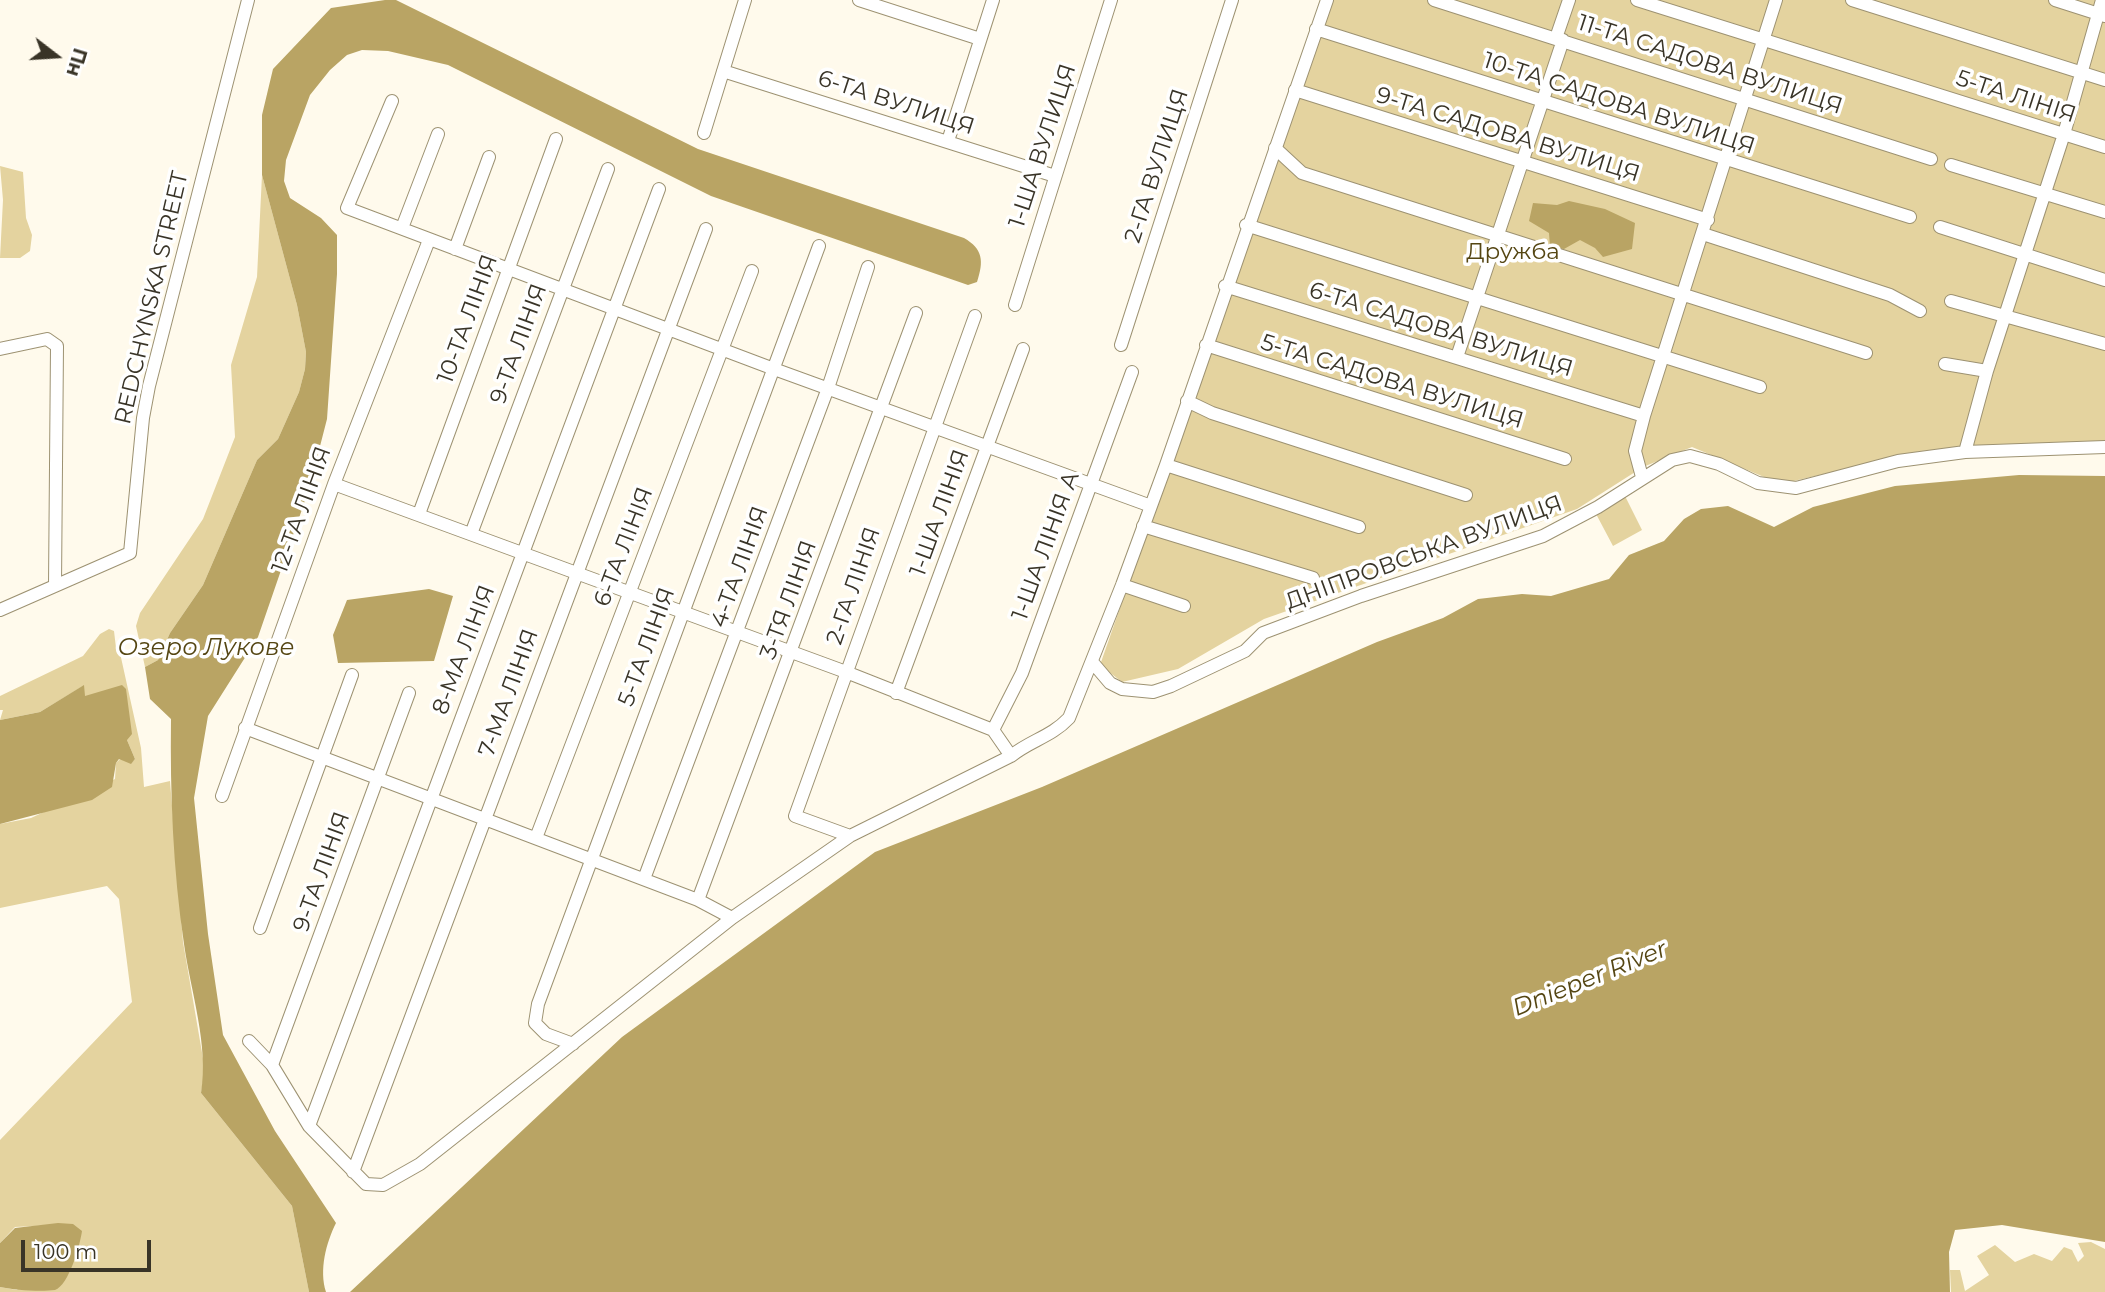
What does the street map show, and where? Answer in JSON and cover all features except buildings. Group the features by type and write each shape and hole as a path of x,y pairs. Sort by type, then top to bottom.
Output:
{"street":[{"name":"REDCHYNSKA STREET","path":"0,610 130,553 143,418 149,386 248,0"},
{"path":"705,133 745,0"},
{"path":"859,0 980,39"},
{"path":"948,141 993,0"},
{"name":"1-ША ВУЛИЦЯ","path":"1014,305 1111,0"},
{"name":"2-ГА ВУЛИЦЯ","path":"1121,345 1232,0"},
{"path":"249,1041 272,1065 309,1126 366,1184 383,1185 421,1164 732,918 850,836 1011,756 1029,741 1055,732 1069,719 1093,663 1166,465 1326,0"},
{"name":"11-ТА САДОВА ВУЛИЦЯ","path":"1434,0 1931,159"},
{"path":"1457,356 1542,100 1569,0"},
{"name":"5-ТА ЛІНІЯ","path":"1637,0 2105,147"},
{"path":"1642,477 1635,451 1644,416 1728,161 1776,0"},
{"path":"1852,0 2105,80"},
{"path":"2055,0 2101,15"},
{"path":"1965,453 1987,371 2101,15 2102,0"},
{"name":"10-ТА САДОВА ВУЛИЦЯ","path":"1316,29 1910,217"},
{"name":"6-ТА ВУЛИЦЯ","path":"723,71 1055,176"},
{"name":"9-ТА САДОВА ВУЛИЦЯ","path":"1295,90 1708,220"},
{"path":"392,101 347,208 987,448 1151,506"},
{"path":"402,228 438,134"},
{"name":"10-ТА ЛІНІЯ","path":"419,514 556,139"},
{"path":"1275,148 1302,173 1496,238 1866,354"},
{"path":"455,249 489,158"},
{"path":"1951,165 2105,212"},
{"name":"9-ТА ЛІНІЯ","path":"471,534 561,288 608,169"},
{"name":"8-МА ЛІНІЯ","path":"309,1126 429,798 524,554 659,190"},
{"path":"1247,225 1760,387"},
{"path":"1940,227 2105,279"},
{"name":"7-МА ЛІНІЯ","path":"353,1172 706,229"},
{"path":"1703,234 1890,295 1920,311"},
{"name":"12-ТА ЛІНІЯ","path":"222,796 334,484 429,240"},
{"name":"5-ТА ЛІНІЯ","path":"573,1044 546,1034 535,1023 538,1004 820,246"},
{"name":"4-ТА ЛІНІЯ","path":"644,879 828,388 868,267"},
{"name":"6-ТА ЛІНІЯ","path":"536,838 752,271"},
{"name":"6-ТА САДОВА ВУЛИЦЯ","path":"1226,286 1644,416"},
{"path":"1951,301 2105,344"},
{"name":"3-ТЯ ЛІНІЯ","path":"698,901 916,313"},
{"name":"2-ГА ЛІНІЯ","path":"850,836 796,816 933,427 975,316"},
{"path":"0,349 47,339 53,341 59,356 55,585"},
{"name":"5-ТА САДОВА ВУЛИЦЯ","path":"1206,345 1565,459"},
{"name":"1-ША ЛІНІЯ","path":"896,693 1023,349"},
{"path":"1945,364 1987,371"},
{"name":"1-ША ЛІНІЯ А","path":"993,730 1023,673 1132,372"},
{"path":"1187,401 1212,413 1466,495"},
{"name":"ДНІПРОВСЬКА ВУЛИЦЯ","path":"1093,663 1110,683 1122,689 1153,692 1171,686 1245,651 1263,634 1361,596 1551,533 1672,460 1690,456 1719,464 1758,483 1796,488 1898,461 1965,453 2105,447"},
{"path":"1166,465 1359,527"},
{"path":"334,484 846,672 993,730 1011,756"},
{"path":"1143,526 1313,578"},
{"path":"1122,585 1184,606"},
{"path":"260,928 352,675"},
{"name":"9-ТА ЛІНІЯ","path":"272,1065 409,693"},
{"path":"245,727 644,879 732,918"}],"green space":[{"name":"Дружба","path":"1333,0 2105,0 2105,443 1921,451 1781,484 1692,447 1643,467 1577,509 1264,619 1178,669 1122,682 1100,665"},
{"path":"0,166 23,172 26,218 32,235 30,251 20,258 0,258 3,200"},
{"path":"262,175 297,305 306,352 305,369 299,392 278,439 257,460 203,585 170,633 158,660 145,667 136,626 140,613 203,519 235,437 231,365 257,277"},
{"path":"1624,494 1642,530 1613,546 1595,512"},
{"path":"109,629 114,631 116,648 120,653 141,748 144,787 170,781 183,942 205,1070 201,1093 292,1206 309,1292 0,1292 0,1287 17,1290 73,1224 15,1227 0,1243 0,1140 132,1002 119,899 107,886 0,908 0,824 31,818 115,779 116,763 120,759 131,763 135,759 127,740 84,696 83,686 40,712 0,720 3,710 0,710 0,696 83,656 100,634"},
{"path":"2091,1242 2105,1249 2105,1292 1951,1292 1950,1270 1960,1270 1965,1291 1989,1275 1977,1256 1995,1245 2015,1262 2034,1254 2052,1261 2064,1247 2072,1250 2078,1262 2084,1256 2078,1243"}],"water":[{"name":"Озеро Лукове","path":"396,0 698,149 964,238 978,251 981,268 977,282 968,285 711,196 448,65 388,51 362,50 347,55 330,70 310,95 286,160 284,181 290,198 321,218 337,235 337,274 327,419 309,489 258,637 208,716 194,798 208,934 223,1035 275,1131 336,1223 325,1257 323,1275 326,1292 309,1292 292,1206 201,1093 201,1038 184,944 175,860 171,719 150,699 145,667 158,660 170,633 203,585 257,460 278,439 299,392 305,369 306,352 297,305 262,175 262,115 273,69 331,8"},
{"path":"1569,201 1605,209 1635,223 1632,249 1603,257 1595,248 1580,240 1564,249 1550,247 1549,233 1529,221 1533,203 1557,205"},
{"name":"Dnieper River","path":"2019,475 2105,476 2105,1242 2002,1225 1955,1230 1949,1252 1950,1292 350,1292 622,1037 875,852 1042,787 1377,642 1443,618 1478,599 1522,594 1551,596 1609,579 1629,555 1664,541 1684,519 1701,509 1728,506 1774,527 1813,507 1895,486"},
{"path":"429,589 453,596 434,661 338,663 333,635 347,600"},
{"path":"84,685 85,696 122,685 126,689 132,734 127,740 135,759 131,764 119,759 112,787 92,800 0,824 0,720 40,712"},
{"path":"73,1224 82,1231 73,1264 60,1287 42,1291 0,1287 0,1243 15,1228"}]}
